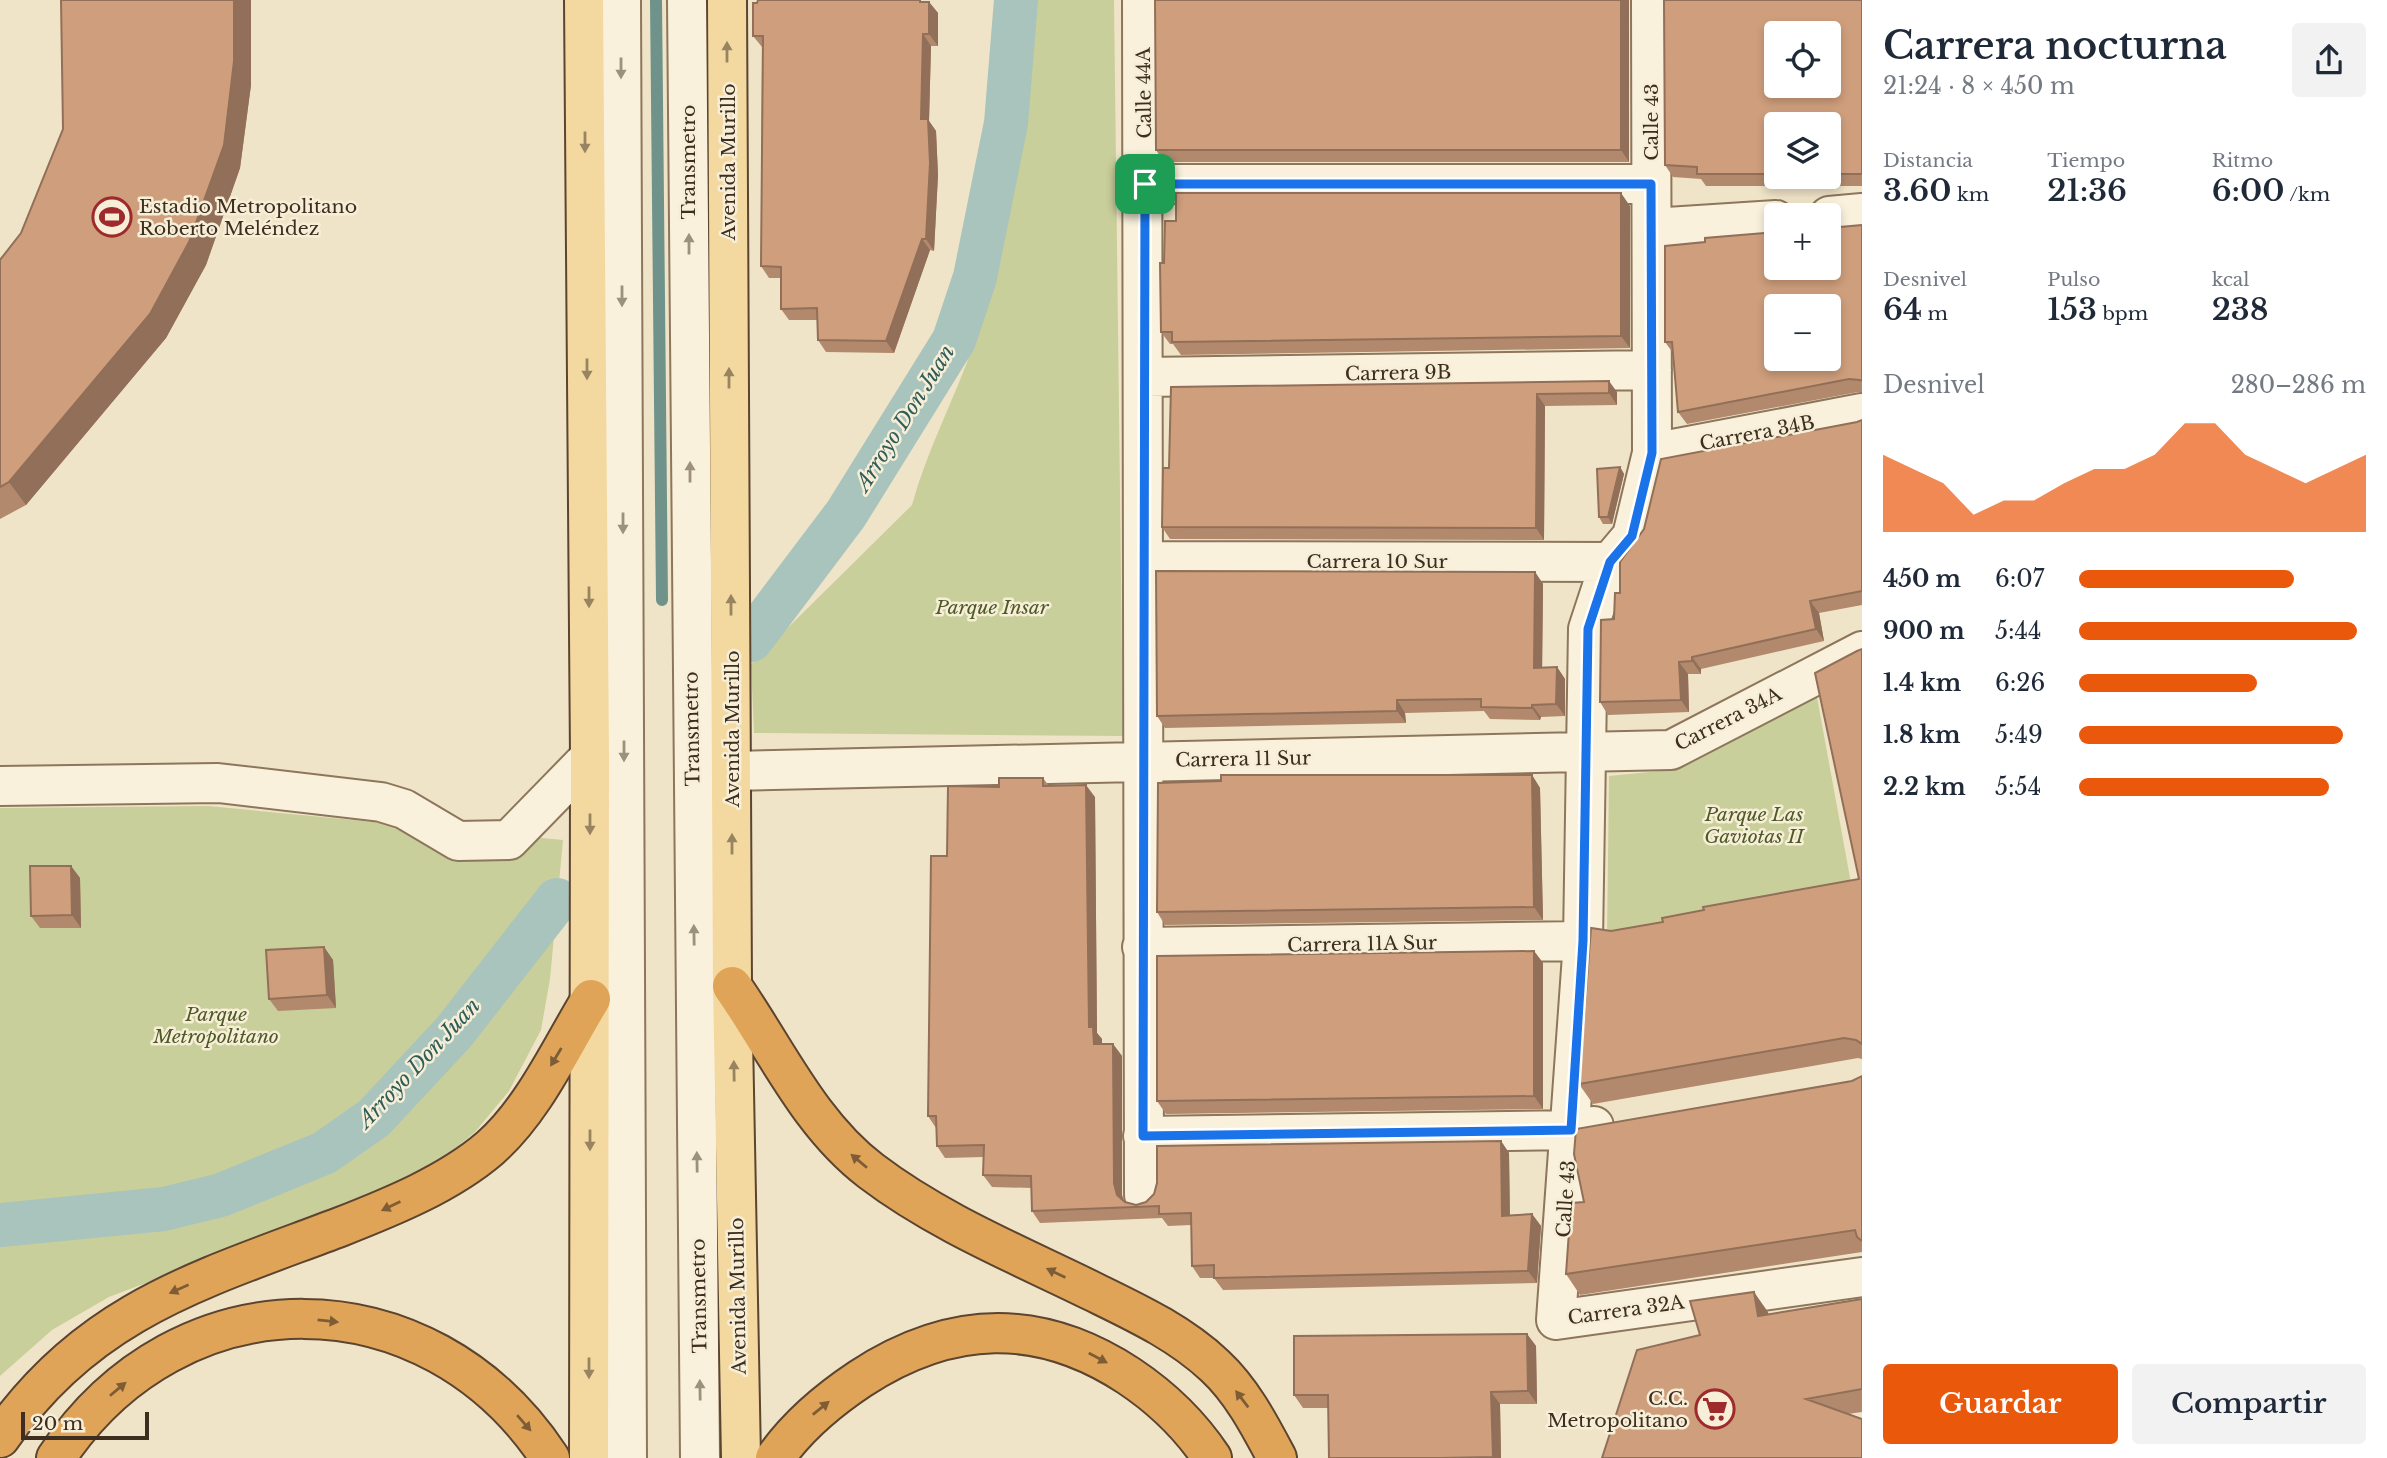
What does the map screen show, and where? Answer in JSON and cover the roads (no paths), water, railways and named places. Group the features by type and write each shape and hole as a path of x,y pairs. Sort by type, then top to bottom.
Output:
{"highway":[{"path":"732,986 805,1098 839,1143 855,1158 899,1191 947,1219 1160,1324 1217,1368 1254,1416 1277,1458"},
{"path":"0,1438 45,1379 114,1324 184,1286 387,1208 491,1147 529,1098 591,999"},
{"path":"56,1458 78,1429 118,1388 180,1347 221,1329 246,1323 293,1319 378,1329 442,1356 497,1394 535,1436 550,1458"},
{"path":"775,1458 817,1410 879,1367 940,1340 995,1332 1049,1339 1094,1355 1154,1393 1189,1428 1212,1458"}],"main road":[{"path":"584,0 591,999 589,1458"},
{"name":"Avenida Murillo","path":"727,0 732,986 741,1458"}],"street":[{"path":"621,0 627,1458"},
{"name":"Transmetro","path":"687,0 700,1458"},
{"name":"Calle 44A","path":"1142,0 1145,184 1142,760 1144,1195"},
{"name":"Calle 43","path":"1556,1320 1583,941 1588,629 1610,562 1632,536 1652,453 1651,0"},
{"path":"1145,184 1651,184"},
{"path":"1652,228 1764,221"},
{"name":"Carrera 9B","path":"1144,377 1652,370"},
{"name":"Carrera 34B","path":"1652,453 1862,413"},
{"name":"Carrera 10 Sur","path":"1143,561 1610,562"},
{"name":"Carrera 34A","path":"1586,754 1671,750 1862,652"},
{"name":"Carrera 11 Sur","path":"732,771 1142,760 1586,754"},
{"path":"0,786 218,783 381,802 404,809 458,841 509,840 590,757"},
{"name":"Carrera 11A Sur","path":"1142,947 1583,941"},
{"path":"1143,1136 1571,1130 1624,1121"},
{"name":"Carrera 32A","path":"1556,1320 1862,1277"}],"waterway":[{"path":"656,0 662,600"},
{"name":"Arroyo Don Juan","path":"751,640 846,514 954,340 975,277 1006,123 1016,0"},
{"name":"Arroyo Don Juan","path":"0,1225 164,1209 221,1195 324,1153 374,1118 454,1032 557,900"}],"place":[{"name":"Estadio Metropolitano Roberto Meléndez","path":"112,217"},
{"name":"C.C. Metropolitano","path":"1715,1409"}],"park label":[{"name":"Parque Insar","path":"992,607"},
{"name":"Parque Las Gaviotas II","path":"1754,825"},
{"name":"Parque Metropolitano","path":"216,1025"}]}
